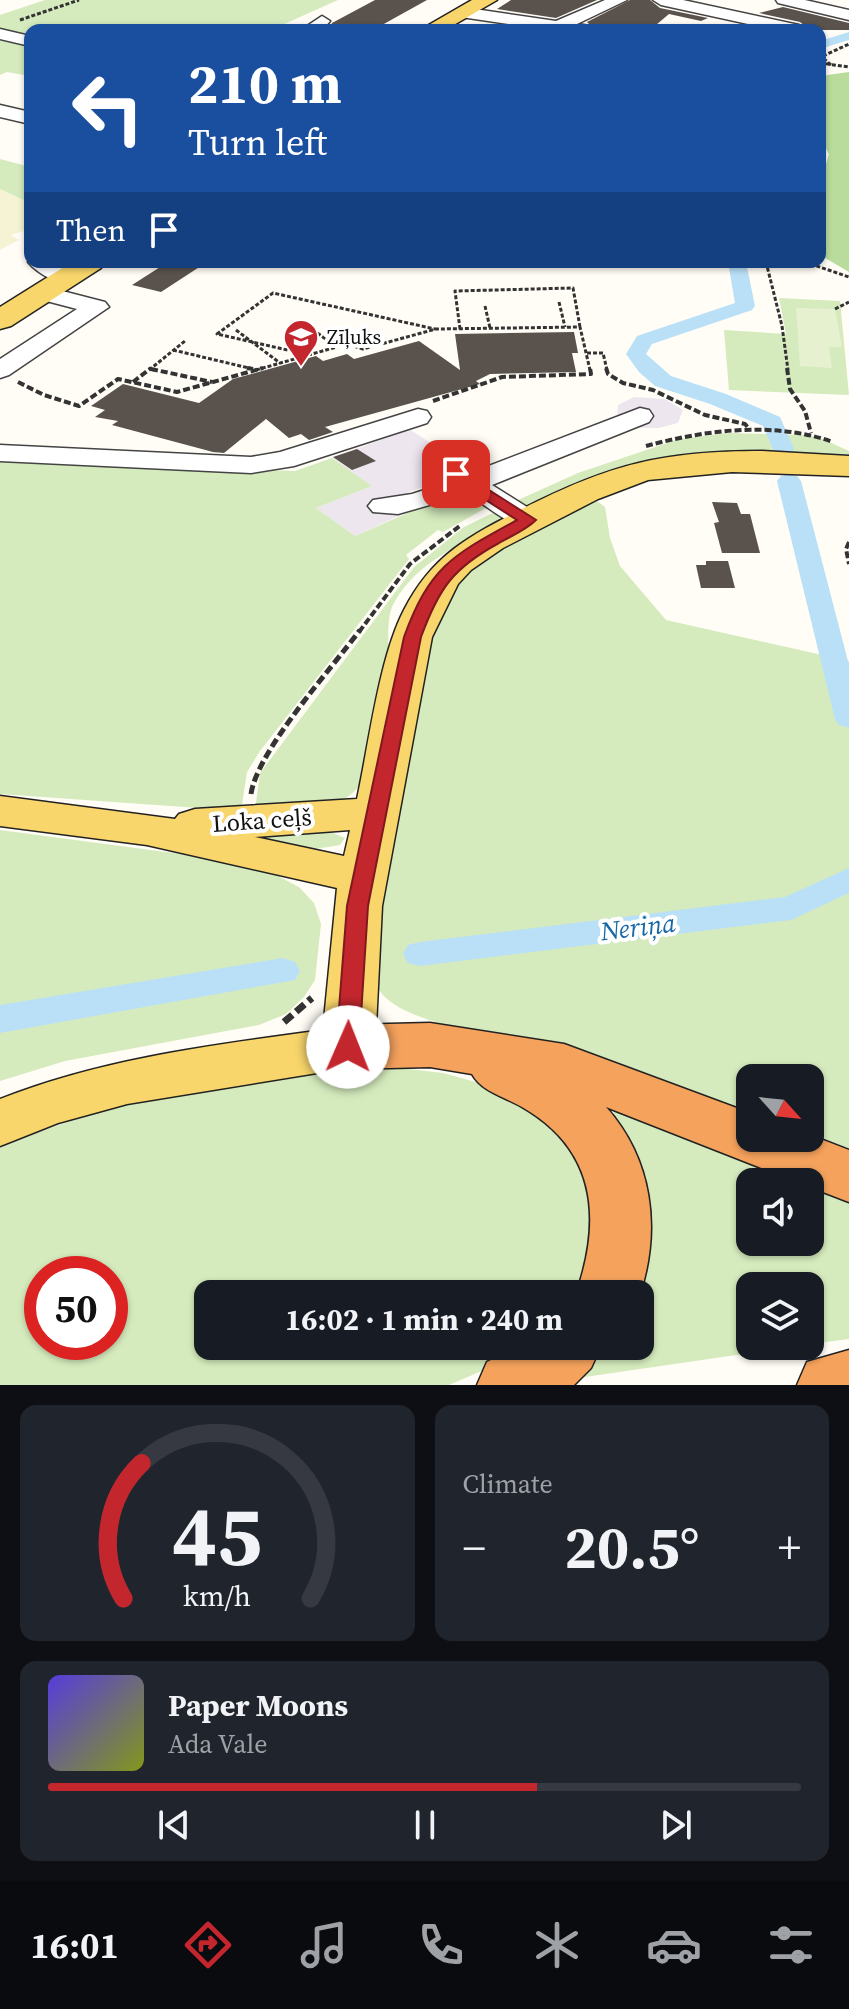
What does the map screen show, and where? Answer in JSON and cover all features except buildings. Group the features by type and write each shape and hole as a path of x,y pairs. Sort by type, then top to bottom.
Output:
{"highway":[{"path":"348,1047 430,1045 564,1067 849,1176"},
{"path":"457,1049 533,1086 569,1109 597,1140 613,1166 620,1195 624,1234 614,1280"},
{"path":"511,1385 553,1360"},
{"path":"831,1385 849,1382"}],"main road":[{"path":"440,24 487,0"},
{"path":"0,320 80,270"},
{"path":"0,1123 32,1109 114,1084 348,1047 352,968 364,877 412,637 425,603 442,576 466,554 528,520 617,479 638,473 739,462 849,466"},
{"name":"Loka ceļš","path":"0,811 147,829 364,877"},
{"name":"Loka ceļš","path":"147,829 378,813"}],"street":[{"path":"563,24 619,0"},
{"path":"661,0 771,24"},
{"path":"700,9 727,0"},
{"path":"784,0 849,15"},
{"path":"461,12 544,24"},
{"path":"0,34 24,40"},
{"path":"0,111 24,117"},
{"path":"7,375 97,307 43,293"},
{"path":"0,453 251,465 284,460 425,409"},
{"path":"383,506 397,507 463,478 530,459 609,431 649,426"},
{"path":"498,447 530,459"},
{"path":"463,478 528,520"}],"path":[{"path":"13,22 79,0"},
{"path":"826,55 849,44"},
{"path":"826,61 831,65"},
{"path":"826,64 849,69"},
{"path":"768,268 782,326 790,389 805,411 811,433"},
{"path":"823,268 849,277"},
{"path":"425,409 502,377 591,374 573,288 455,291 460,329"},
{"path":"308,355 217,334 273,293 436,329 580,327"},
{"path":"559,302 565,327"},
{"path":"835,309 849,302"},
{"path":"485,306 490,328"},
{"path":"303,322 336,347"},
{"path":"7,375 44,395 79,406 118,379 177,392 347,344 363,349 436,329"},
{"path":"236,330 280,363"},
{"path":"132,383 185,341"},
{"path":"173,350 254,370"},
{"path":"587,353 603,353 608,374 623,383 653,390 694,410 745,424 751,431"},
{"path":"151,369 213,383"},
{"path":"649,426 674,436"},
{"path":"759,431 799,433"},
{"path":"849,542 846,549 849,564"},
{"path":"277,1026 297,1014 311,1001 315,991"}],"shaded area":[{"path":"0,189 24,200 24,231 11,235 19,240 0,250"},
{"path":"634,397 665,399 683,410 678,423 659,428 635,428 617,418 618,405"},
{"path":"409,429 469,468 407,493 423,505 355,536 316,508 372,486 332,458"}],"green space":[{"path":"45,0 338,0 284,24 24,24 24,35 0,29 0,15"},
{"path":"0,37 24,43 24,75 7,72 0,75"},
{"path":"849,72 849,272 826,259 826,164 829,154 826,149 826,75"},
{"path":"0,159 24,165 24,200 0,189"},
{"path":"779,298 840,301 849,395 729,390 724,330 786,334"},
{"path":"796,308 835,309 842,347 829,347 832,368 800,366"},
{"path":"728,433 818,437 849,451 849,460 619,470 526,506 518,500 578,473 679,439"},
{"path":"332,458 372,486 316,508 355,536 465,488 493,504 443,532 438,530 406,555 409,559 260,751 247,772 241,811 0,794 0,460 295,471"},
{"path":"594,499 605,507 610,538 620,566 666,620 849,661 849,1159 824,1146 824,1064 736,1064 736,1116 574,1057 415,1015 396,1006 377,985 372,949 425,643 451,592 476,563 517,537"},
{"path":"501,509 502,517 416,575 391,608 386,694 379,738 365,777 354,792 340,801 320,806 255,810 260,773 414,567 464,527"},
{"path":"319,827 345,838 340,845 315,849 254,840 256,828"},
{"path":"0,830 181,854 272,873 299,887 314,903 321,924 315,980 304,997 286,1014 259,1025 65,1061 0,1081"},
{"path":"400,1068 443,1073 515,1093 567,1131 597,1199 582,1280 194,1280 194,1360 507,1360 449,1385 0,1385 0,1148 93,1114 144,1101 301,1075"},
{"path":"618,1105 783,1168 736,1168 736,1256 824,1256 824,1183 849,1193 849,1339 824,1342 824,1272 736,1272 736,1355 578,1378 592,1360 654,1360 654,1280 638,1280 610,1121"}],"waterway":[{"name":"Neriņa","path":"826,43 849,36"},
{"name":"Neriņa","path":"738,268 745,306 644,340 636,354 646,368 663,381 718,399 772,422 783,449"},
{"name":"Neriņa","path":"789,481 849,719"},
{"name":"Neriņa","path":"420,954 791,908 849,879"},
{"name":"Neriņa","path":"0,1019 283,971"}],"place":[{"name":"Zīļuks","path":"301,368"}],"route":[{"path":"348,1047 358,906 412,637 425,603 442,576 466,554 528,520 456,474"}]}
